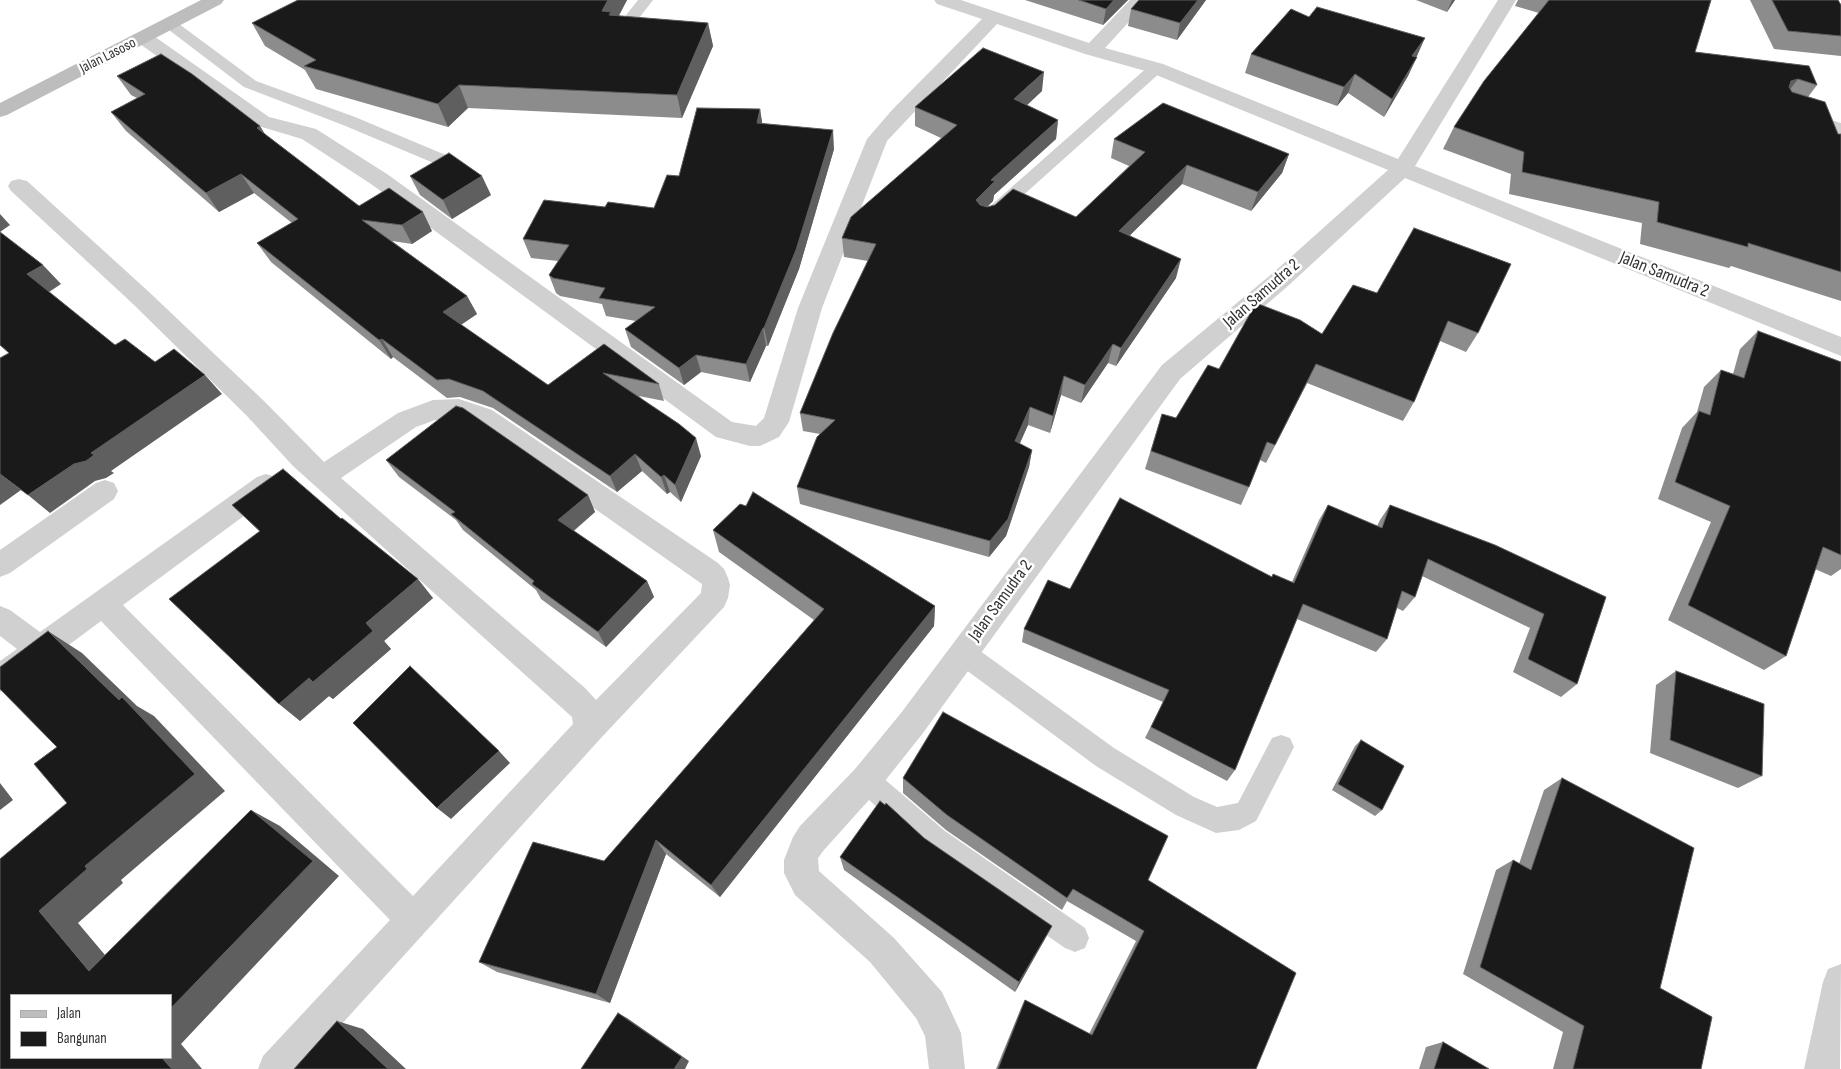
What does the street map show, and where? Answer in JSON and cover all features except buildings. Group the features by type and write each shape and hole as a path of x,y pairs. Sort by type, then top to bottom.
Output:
{"street":[{"name":"Jalan Lasoso","path":"0,111 215,0"},
{"name":"Jalan Samudra 2","path":"943,0 1092,50 1156,68 1841,347"},
{"path":"1092,50 1140,0"},
{"name":"Jalan Samudra 2","path":"947,1069 943,1033 929,1004 882,950 807,883 801,873 801,860 804,849 866,780 912,723 1171,372 1281,279 1403,168 1507,0"},
{"path":"144,38 262,121 309,134 371,174 725,430 750,436 760,436 770,430 776,422 810,308 877,139 898,114 993,18"},
{"path":"19,186 141,298 256,409 312,468 574,698 584,710 590,728"},
{"path":"0,678 102,603 312,468 407,420 433,410 458,409 483,417 714,578 716,585 714,598 590,728 276,1069"},
{"path":"0,565 104,491"},
{"path":"102,603 413,920"},
{"path":"0,619 40,648"},
{"path":"1822,1069 1841,982"}],"lane":[{"path":"631,19 646,0"},
{"path":"170,24 250,84 349,121 442,160"},
{"path":"986,219 1156,68"},
{"path":"1789,111 1841,129"},
{"path":"963,653 1105,757 1185,806 1216,820 1239,817 1247,812 1281,747"},
{"path":"866,780 935,841 1074,938"}]}
